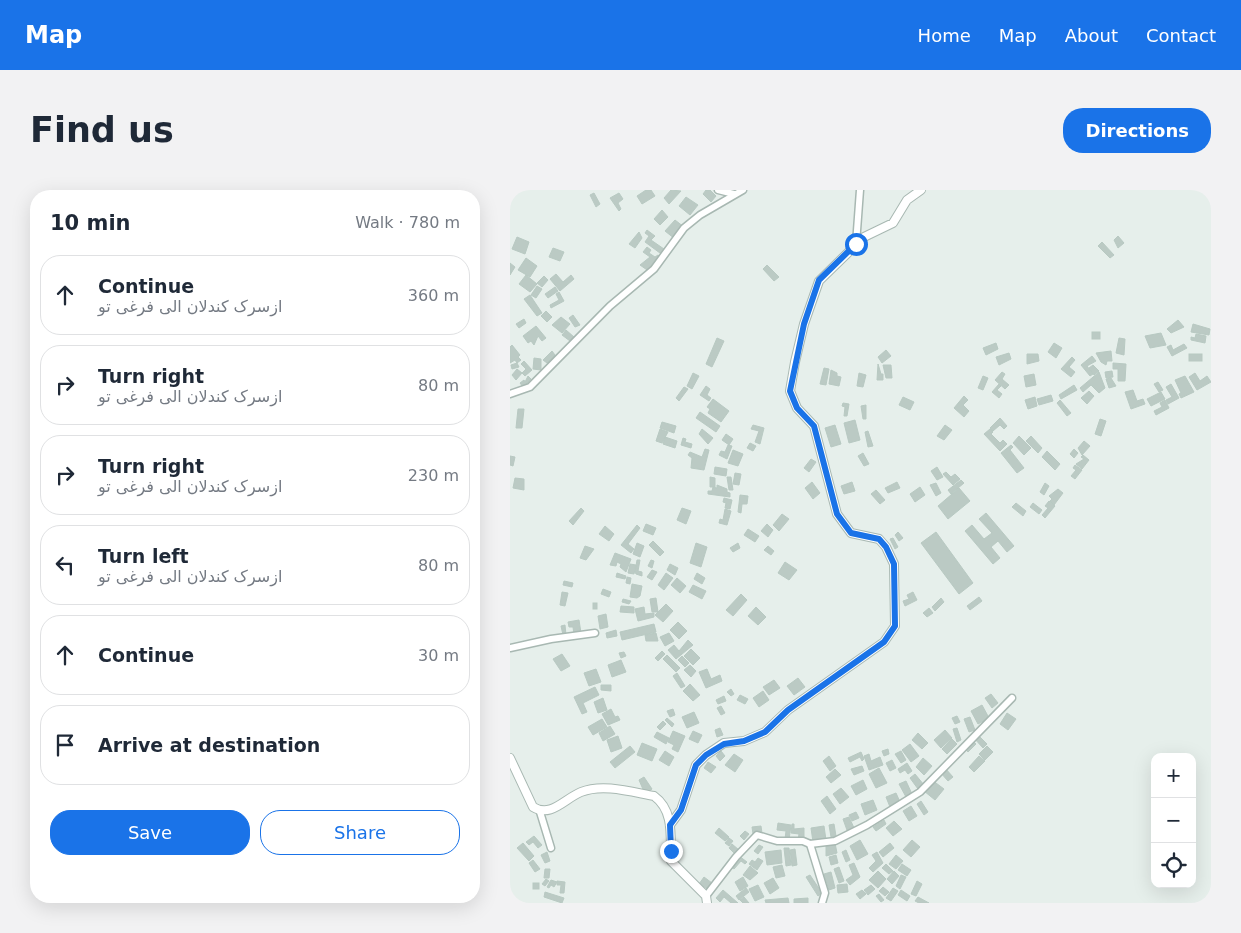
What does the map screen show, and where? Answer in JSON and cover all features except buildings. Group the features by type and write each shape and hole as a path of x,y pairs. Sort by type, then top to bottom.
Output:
{"street":[{"path":"718,190 734,194"},
{"path":"510,394 530,386 610,306 654,269 684,228 700,215 743,190"},
{"path":"856,244 860,190"},
{"path":"670,825 681,810 696,765 706,755 724,744 744,741 765,732 788,710 884,642 895,626 894,564 886,547 879,539 851,533 837,514 814,426 797,408 790,391 804,324 819,280 864,237 893,223 907,200 920,190"},
{"path":"510,648 551,639 595,633"},
{"path":"540,812 548,811 581,792 594,788 654,796 661,801 670,825 671,861 706,900 736,857 757,835 778,841 803,841 810,844 835,841 902,805 920,792 1012,698"},
{"path":"510,758 533,807 540,812 551,848"},
{"path":"810,844 825,893 822,903"}],"route":[{"path":"671,851 670,825 681,810 696,765 706,755 724,744 744,741 765,732 788,710 884,642 895,626 894,564 886,547 879,539 851,533 837,514 814,426 797,408 790,391 804,324 819,280 856,244"}]}
